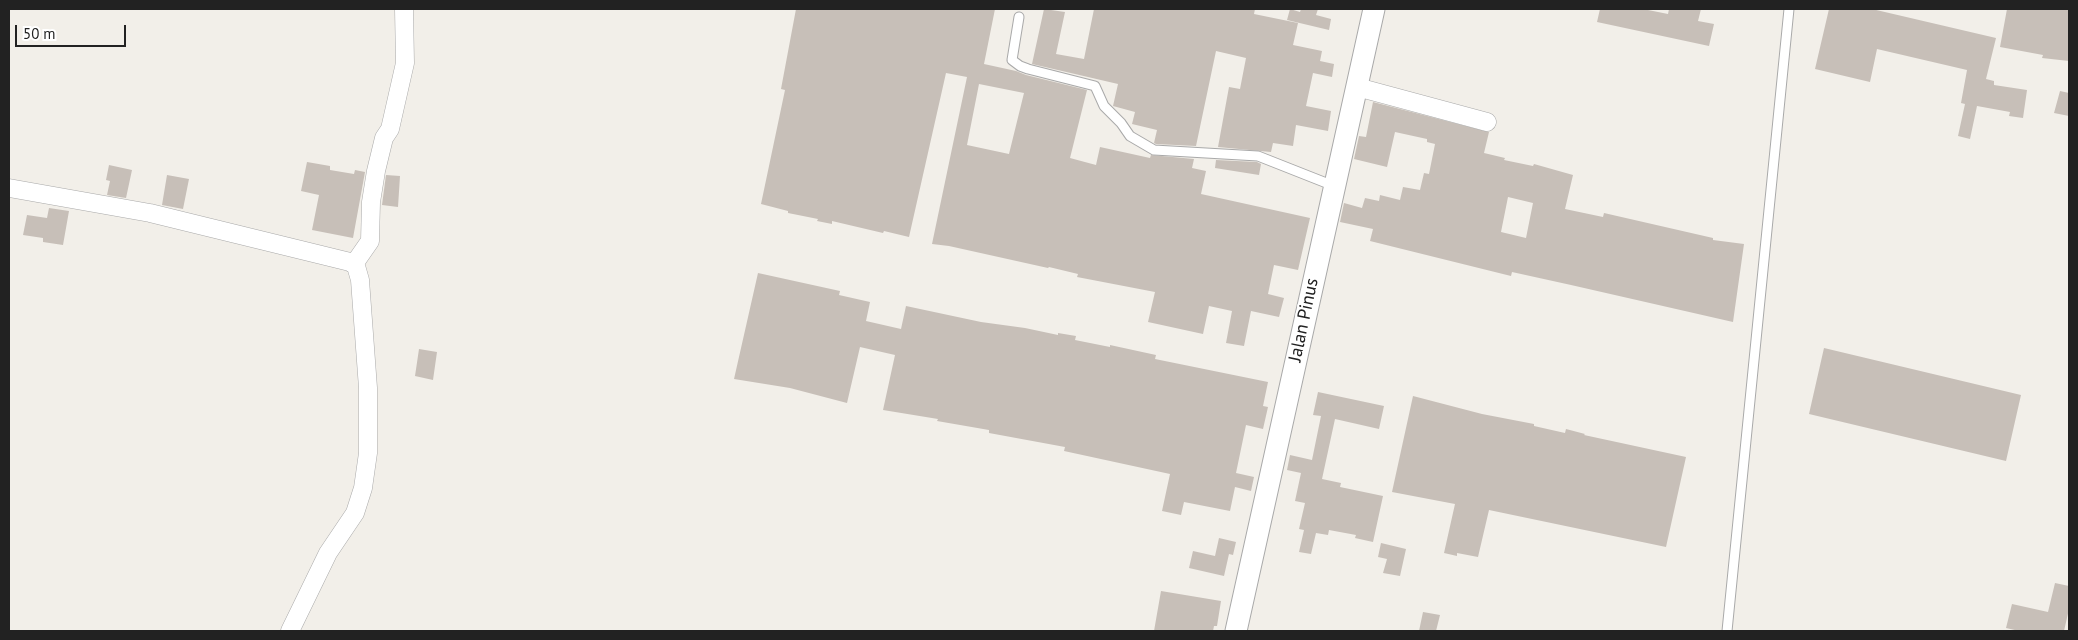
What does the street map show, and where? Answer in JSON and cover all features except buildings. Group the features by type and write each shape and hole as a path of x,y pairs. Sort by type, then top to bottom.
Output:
{"street":[{"path":"354,264 370,241 371,202 376,171 384,138 390,128 405,62 404,9"},
{"name":"Jalan Pinus","path":"1236,631 1374,9"},
{"path":"1357,87 1487,122"},
{"path":"9,188 150,212 354,264"},
{"path":"290,631 328,553 355,512 364,488 368,453 368,388 360,280 354,264"}],"lane":[{"path":"1727,631 1789,9"},
{"path":"1019,17 1012,60 1028,69 1095,86 1104,106 1121,123 1130,136 1154,150 1258,156 1334,186"}]}
